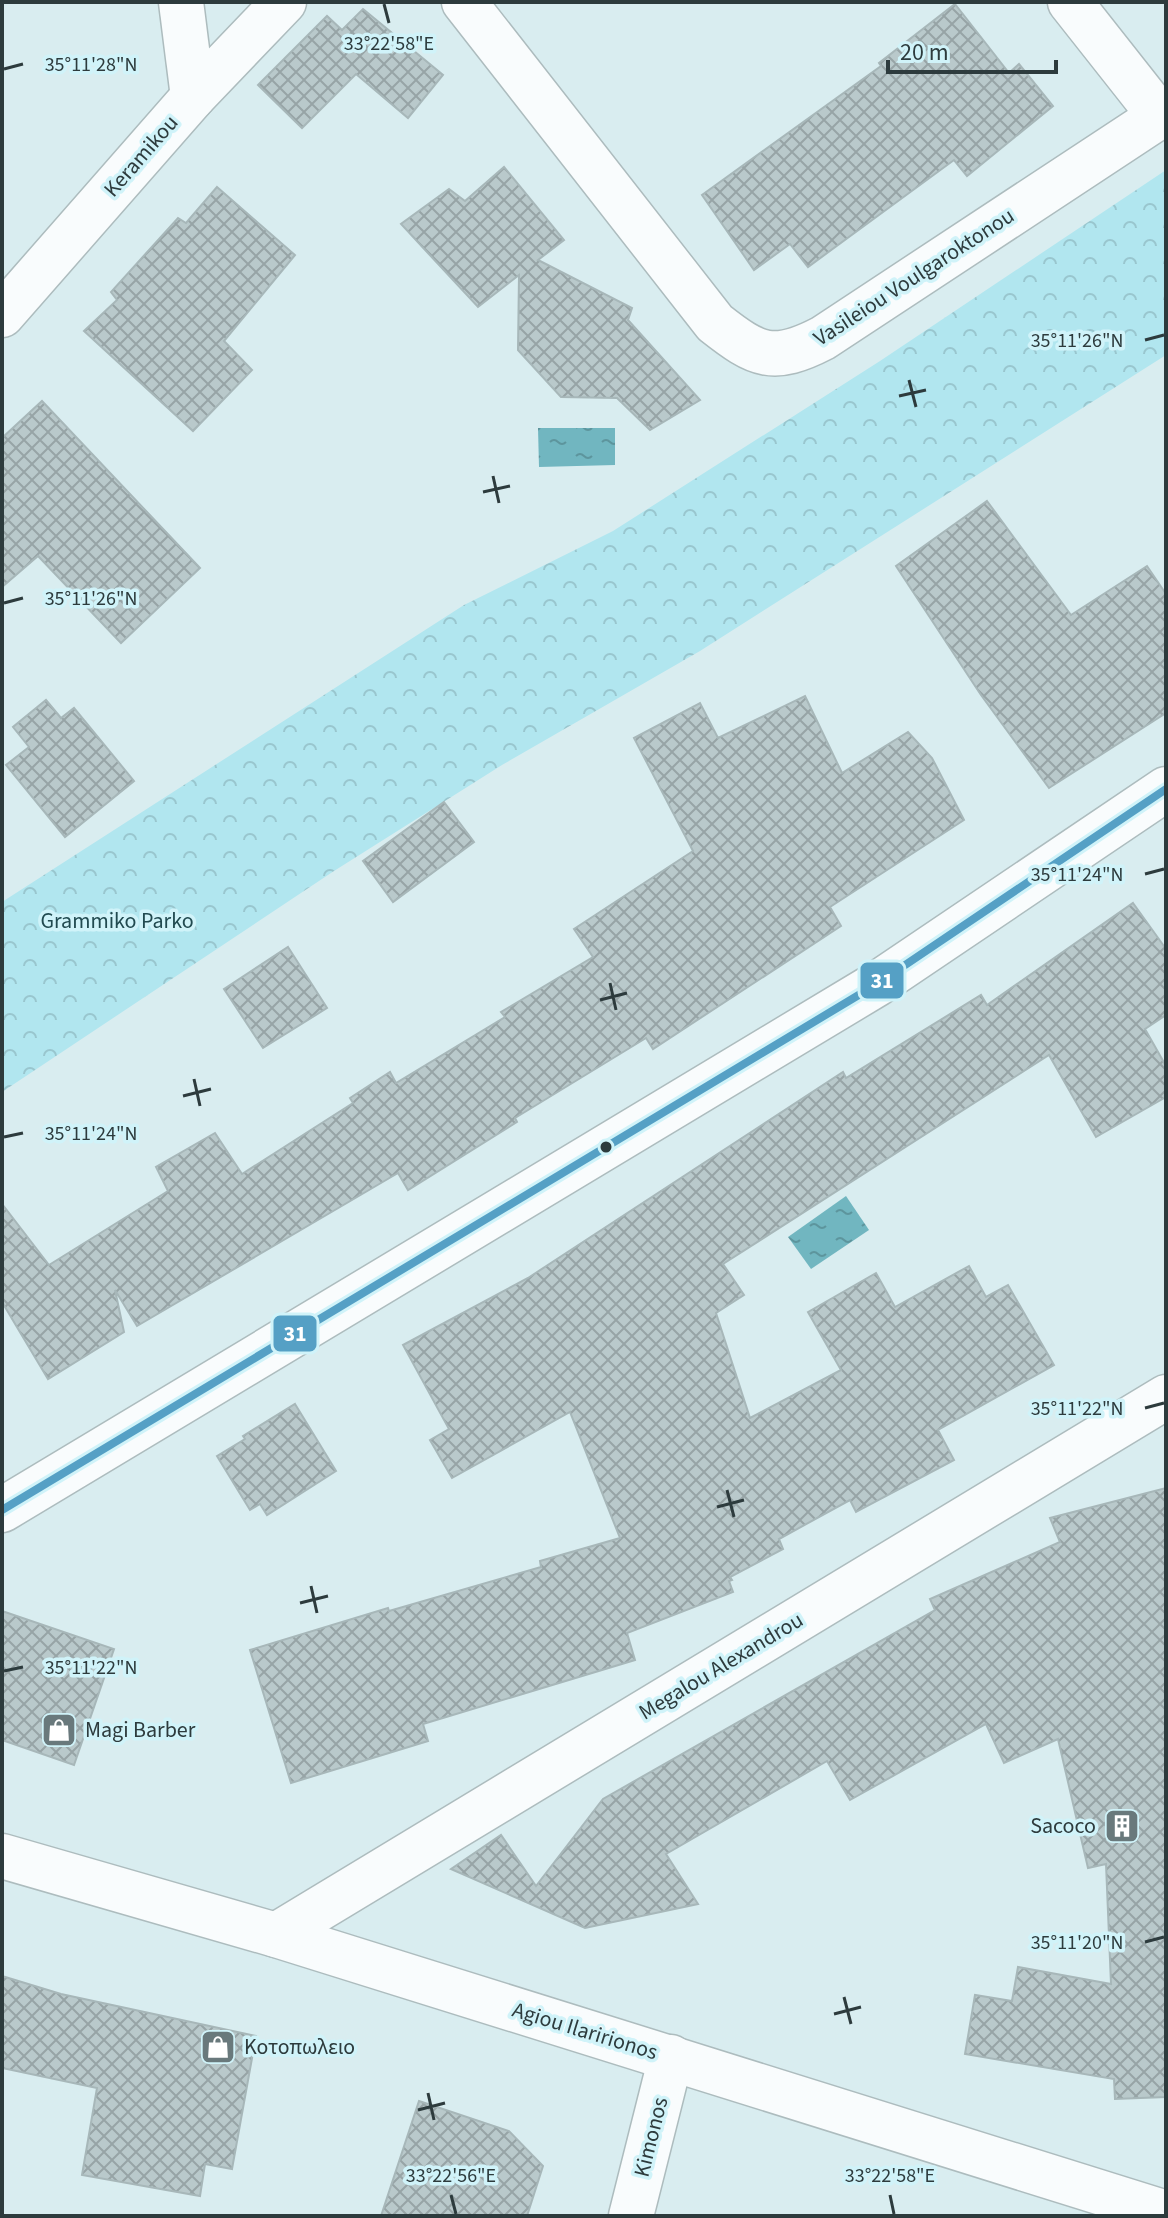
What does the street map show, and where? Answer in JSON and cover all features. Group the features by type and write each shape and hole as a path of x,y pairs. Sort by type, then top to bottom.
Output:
{"street":[{"path":"181,2 193,97"},
{"name":"Keramikou","path":"2,315 193,97 284,2"},
{"name":"Vasileiou Voulgaroktonou","path":"464,2 715,323 752,350 778,355 800,351 823,338 1163,114"},
{"path":"1070,2 1163,114"},
{"path":"2,1510 877,984 1166,789"},
{"name":"Megalou Alexandrou","path":"276,1935 1166,1397"},
{"name":"Agiou Ilaririonos","path":"2,1856 276,1935 1166,2213"},
{"name":"Kimonos","path":"631,2216 671,2057"}],"green space":[{"name":"Grammiko Parko","path":"1166,170 1166,355 700,651 502,765 334,871 2,1092 2,902 464,605 613,531 880,361"}],"water":[{"path":"538,428 615,428 615,465 539,467"},
{"path":"846,1196 869,1230 811,1269 788,1237"}],"building":[{"path":"955,4 1009,73 1019,64 1053,106 967,176 954,160 808,267 790,244 754,270 702,195 881,66 879,63"},
{"path":"363,9 443,75 408,118 356,74 302,128 258,85 327,16 342,30"},
{"path":"504,167 564,240 538,260 632,308 628,320 700,400 650,430 617,398 561,397 518,350 519,275 478,307 401,224 449,189 465,201"},
{"path":"217,187 295,255 224,341 252,370 193,431 84,331 117,300 111,292 178,218 186,223"},
{"path":"42,401 200,568 121,643 38,556 2,587 2,438"},
{"path":"987,501 1071,615 1147,566 1166,594 1166,713 1049,788 981,695 896,566"},
{"path":"805,696 842,773 908,732 932,758 964,820 830,907 841,926 653,1049 646,1038 515,1118 517,1122 408,1190 398,1173 137,1326 115,1290 124,1332 48,1379 2,1302 2,1204 49,1265 168,1191 156,1167 215,1133 242,1174 353,1103 350,1098 390,1072 396,1083 505,1017 501,1012 593,957 574,929 693,851 634,738 700,703 718,738"},
{"path":"46,700 61,718 74,708 134,781 65,837 6,765 29,747 13,727"},
{"path":"444,802 474,842 393,902 363,861"},
{"path":"1133,903 1166,949 1166,1015 1145,1029 1166,1066 1166,1097 1096,1137 1049,1055 723,1264 744,1295 716,1313 750,1418 841,1370 808,1312 876,1273 895,1307 969,1266 986,1297 1008,1285 1054,1365 938,1430 954,1460 856,1512 850,1500 779,1539 783,1549 730,1577 733,1592 627,1633 635,1660 423,1724 428,1741 291,1783 250,1650 388,1608 389,1611 541,1567 540,1561 620,1538 570,1412 452,1478 430,1440 449,1429 403,1345 528,1278 843,1072 846,1078 981,995 987,1005"},
{"path":"288,947 327,1008 263,1048 224,989"},
{"path":"295,1404 336,1471 267,1515 260,1504 250,1510 217,1456"},
{"path":"1166,1488 1166,2097 1115,2099 1114,2079 965,2054 975,1995 1012,2001 1018,1967 1111,1984 1106,1864 1088,1868 1058,1739 1004,1763 986,1724 850,1800 827,1761 666,1854 698,1904 585,1928 451,1869 501,1835 536,1886 603,1799 935,1610 930,1599 1060,1542 1050,1518"},
{"path":"2,1611 114,1649 74,1765 2,1740"},
{"path":"2,1976 61,1994 256,2036 232,2169 205,2164 200,2196 82,2175 97,2088 2,2068"},
{"path":"419,2101 509,2131 543,2166 527,2216 381,2216"}],"transit line":[{"name":"31","path":"2,1510 877,984 1166,789"}],"place":[{"name":"Magi Barber","path":"59,1730"},
{"name":"Sacoco","path":"1122,1826"},
{"name":"Κοτοπωλειο","path":"218,2047"}]}
